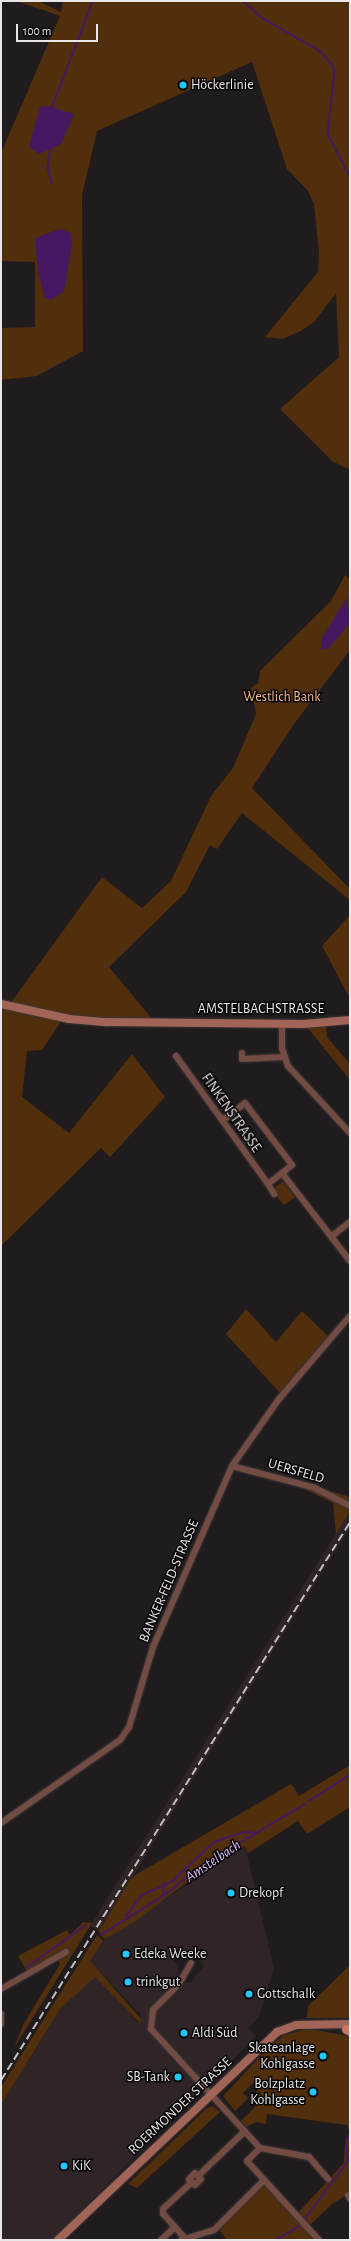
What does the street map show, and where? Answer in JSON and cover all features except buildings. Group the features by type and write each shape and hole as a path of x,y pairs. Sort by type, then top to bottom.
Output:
{"main road":[{"name":"AMSTELBACHSTRASSE","path":"1,1004 69,1019 171,1023 282,1024 350,1020"},
{"name":"ROERMONDER STRASSE","path":"58,2240 212,2094 286,2027 335,2025 349,2027"}],"street":[{"path":"282,1024 284,1057 318,1102 350,1133"},
{"path":"242,1052 242,1059 284,1057"},
{"name":"FINKENSTRASSE","path":"176,1056 224,1119 221,1122 274,1194"},
{"path":"224,1119 245,1103 292,1165 268,1184"},
{"path":"282,1173 350,1261"},
{"path":"332,1236 350,1222"},
{"name":"BANKER-FELD-STRASSE","path":"1,1823 120,1740 129,1727 156,1641 232,1466 279,1399 350,1316"},
{"name":"UERSFELD","path":"232,1466 316,1488 350,1506"},
{"path":"1,1989 66,1952"},
{"path":"191,1963 179,1984 152,2010 149,2024 153,2032 212,2094 260,2148 309,2157 328,2179"},
{"path":"1,2014 1,2024"},
{"path":"245,2131 198,2176 195,2173 189,2179 192,2182 163,2209 163,2214 183,2238 214,2230 264,2180"},
{"path":"260,2148 247,2161 320,2240"},
{"path":"161,2240 175,2227"}],"shaded area":[{"path":"48,106 74,114 61,144 39,154 29,146 40,107"},
{"path":"60,229 71,233 72,244 64,291 51,300 45,298 38,271 35,238"},
{"path":"347,597 350,623 328,649 321,650 321,640"},
{"path":"350,1511 350,1527 99,1931 90,1926"},
{"path":"245,1846 274,1968 259,2017 248,2028 256,2036 52,2240 1,2240 1,2105 60,2009 95,1976 139,2023 141,2015 89,1961 105,1939","holes":["190,1950 199,1953 203,1967 191,1982 179,1984 178,1965 171,1958"]}],"green space":[{"path":"17,1 38,1 61,12 63,1 350,1 350,470 332,461 280,409 339,357 336,293 315,321 301,331 282,339 265,337 318,272 319,253 314,204 308,191 287,169 252,62 97,131 82,195 83,351 37,376 1,380 1,328 35,327 35,262 1,261 1,153 60,16"},
{"name":"Westlich Bank","path":"345,575 350,579 350,650 294,724 252,788 350,889 350,900 242,813 217,849 210,845 186,892 109,967 153,1020 64,1015 10,1004 102,877 142,908 171,881 211,796 233,768 256,714 251,688 258,683 260,671 331,601"},
{"path":"350,915 350,994 348,995 322,946"},
{"path":"1,1007 62,1020 42,1050 27,1051 22,1097 69,1133 132,1054 165,1097 110,1157 101,1148 1,1246"},
{"path":"306,1026 326,1026 327,1037 350,1064 350,1080"},
{"path":"283,1181 295,1197 284,1205 272,1189"},
{"path":"246,1309 276,1342 302,1311 328,1336 280,1393 226,1334"},
{"path":"238,1465 350,1497 350,1511 336,1534 333,1503 298,1486 233,1470"},
{"path":"350,1765 350,1807 307,1834 298,1821 248,1853 245,1846 182,1886 136,1921 105,1939 101,1936 99,1931 132,1877 291,1784 299,1796"},
{"path":"83,1922 92,1923 14,2048 23,2025 60,1964 55,1956 27,1971 18,1956 67,1930 70,1935"},
{"path":"97,1935 103,1941 90,1961 142,2020 140,2023 95,1977 60,2009 1,2105 1,2087"},
{"path":"350,1965 350,2018 307,2018 308,2006"},
{"path":"308,2029 350,2036 350,2133 347,2125 267,2114 266,2124 256,2122 246,2127 241,2121 261,2101 256,2092 259,2088 254,2082 243,2093 248,2098 235,2111 223,2096 272,2044 284,2035"},
{"path":"213,2106 220,2112 137,2188 128,2184 207,2108"},
{"path":"350,2137 350,2193 332,2204 305,2230 315,2240 227,2240 220,2231 233,2212 263,2184 294,2217 344,2163 345,2140"}],"waterway":[{"path":"52,107 93,1"},
{"name":"Amstelbach","path":"243,1 264,19 320,51 332,64 335,70 328,134 350,176"},
{"path":"51,148 48,167 52,183"},
{"name":"Amstelbach","path":"309,1801 350,1775"},
{"name":"Amstelbach","path":"101,1935 166,1894 199,1867 305,1804"},
{"path":"128,1919 126,1916 142,1895 173,1881 214,1842 245,1832 256,1833"},
{"path":"163,1895 165,1883"},
{"name":"Amstelbach","path":"27,1967 86,1925"},
{"path":"304,2220 348,2161 346,2141 349,2136"},
{"path":"276,2240 301,2225"}],"railway":[{"path":"1,2080 350,1522"}],"place":[{"name":"Höckerlinie","path":"183,85"},
{"name":"Drekopf","path":"231,1893"},
{"name":"Edeka Weeke","path":"126,1954"},
{"name":"trinkgut","path":"128,1982"},
{"name":"Gottschalk","path":"249,1994"},
{"name":"Aldi Süd","path":"184,2033"},
{"name":"Skateanlage Kohlgasse","path":"323,2056"},
{"name":"SB-Tank","path":"178,2077"},
{"name":"Bolzplatz Kohlgasse","path":"313,2092"},
{"name":"KiK","path":"64,2166"}]}
